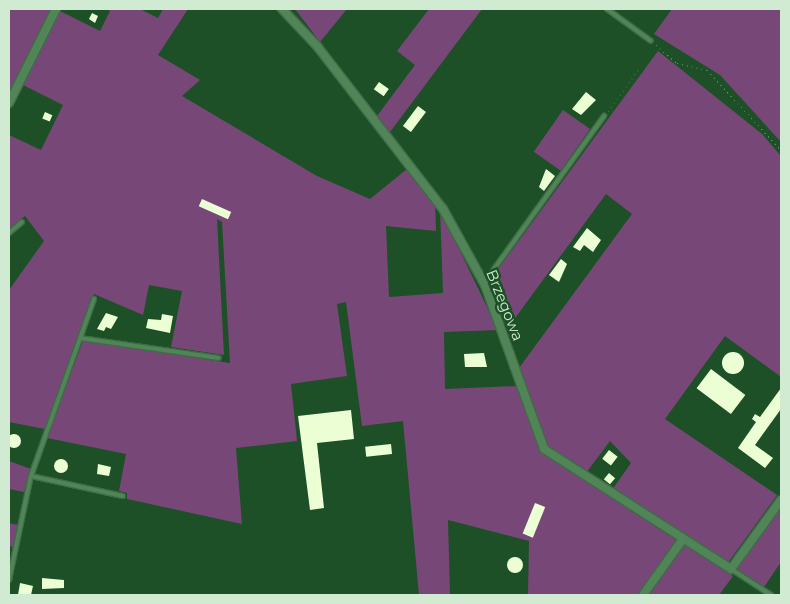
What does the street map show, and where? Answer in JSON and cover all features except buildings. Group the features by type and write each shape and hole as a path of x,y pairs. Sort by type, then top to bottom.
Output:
{"street":[{"path":"9,103 56,9"},
{"name":"Brzegowa","path":"286,10 433,192 484,283 544,449 731,569"},
{"path":"731,569 781,500"},
{"path":"643,595 683,539"}],"lane":[{"path":"607,9 651,41"},
{"path":"484,283 604,116"},
{"path":"9,233 22,222"},
{"path":"9,580 31,476 94,299"},
{"path":"80,338 218,358"},
{"path":"31,476 123,496"},
{"path":"731,569 771,595"}],"path":[{"path":"651,41 678,64 707,70 781,150"},
{"path":"604,116 639,69"}],"shaded area":[{"path":"9,9 54,9 9,99"},
{"path":"106,9 140,9 158,18 163,9 188,9 158,55 200,80 182,96 317,176 370,199 407,169 435,201 436,231 386,226 389,297 443,293 440,209 498,330 444,332 445,389 518,386 541,452 676,540 638,595 528,595 529,541 448,520 450,595 419,595 403,421 362,426 346,302 337,304 347,376 291,384 297,441 236,448 242,524 127,499 127,493 119,491 126,454 47,438 83,341 230,363 222,222 217,219 224,355 171,347 182,291 149,285 143,315 94,294 45,429 9,422 9,290 44,241 25,216 9,229 9,135 41,150 63,105 21,84 58,10 100,31 110,11"},
{"path":"295,9 347,9 320,42"},
{"path":"429,9 482,9 390,132 377,116 415,65 397,51"},
{"path":"672,9 781,9 781,142 720,75 654,34"},
{"path":"658,51 762,134 781,156 781,377 725,336 665,419 777,495 727,564 612,490 631,463 610,441 586,473 546,447 519,368 632,214 606,194 507,329 487,284"},
{"path":"563,110 590,129 561,171 534,152"},
{"path":"9,461 31,469 24,492 9,489"},
{"path":"781,505 781,562 764,587 736,569"},
{"path":"9,523 18,525 13,547 9,546"},
{"path":"683,544 733,576 719,595 647,595"}]}
